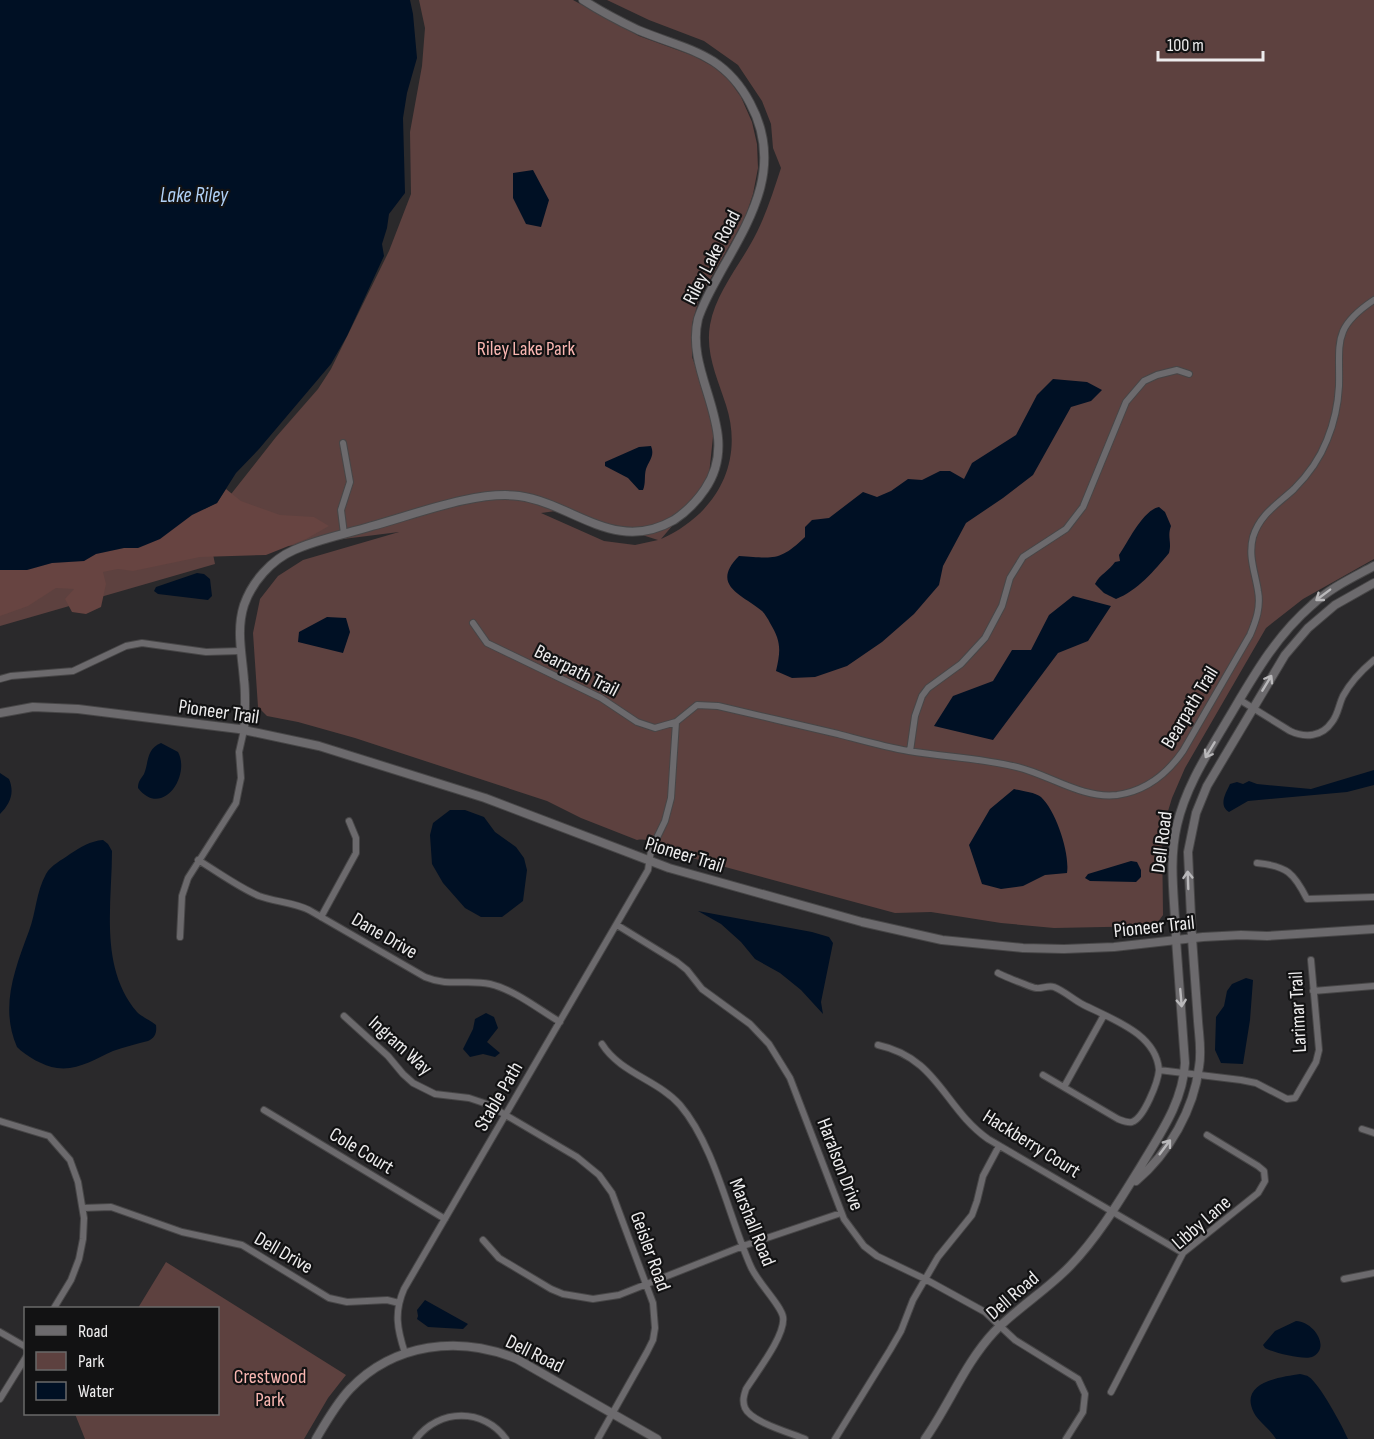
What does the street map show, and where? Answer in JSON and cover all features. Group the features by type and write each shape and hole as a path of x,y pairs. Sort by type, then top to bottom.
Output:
{"main road":[{"name":"Dell Road","path":"1176,939 1172,857 1181,811 1193,780 1271,648 1296,619 1335,586 1374,566"},
{"name":"Dell Road","path":"1192,938 1187,873 1188,852 1194,820 1201,797 1210,779 1285,655 1308,628 1335,605 1374,583"},
{"name":"Pioneer Trail","path":"0,713 55,706 244,730 330,749 476,795 650,862 862,922 942,940 1064,949 1114,947 1176,939 1374,929"}],"street":[{"name":"Riley Lake Road","path":"180,937 184,887 198,860 236,803 241,778 239,752 244,730 244,680 240,651 240,625 245,604 253,587 268,568 293,550 468,499 502,494 536,500 607,529 624,532 641,531 673,520 698,498 715,468 718,434 696,348 698,319 710,290 749,220 763,183 765,164 759,125 742,90 730,74 715,63 699,52 637,30 604,14 583,0"},
{"name":"Bearpath Trail","path":"473,623 487,643 601,698 637,722 655,728 676,723 697,705 718,706 910,751 967,757 1019,767 1100,795 1117,795 1148,785 1174,764 1256,622 1258,592 1251,550 1254,536 1267,512 1293,490 1317,460 1333,424 1337,405 1338,353 1344,329 1351,318 1374,300"},
{"path":"910,751 915,716 922,696 928,688 961,664 985,638 1002,606 1010,578 1023,558 1066,529 1083,507 1126,402 1144,381 1157,375 1177,370 1189,374"},
{"path":"343,443 350,482 341,510 344,534"},
{"path":"0,679 73,671 126,646 142,643 206,652 240,651"},
{"path":"1240,700 1298,735 1318,734 1333,722 1343,696 1352,681 1374,660"},
{"path":"650,862 654,842 665,820 671,798 676,723"},
{"path":"321,917 356,853 356,838 349,821"},
{"name":"Dane Drive","path":"198,860 250,892 300,905 425,977 443,983 476,983 496,986 560,1022"},
{"name":"Stable Path","path":"405,1353 396,1322 404,1289 617,926 648,870 650,862"},
{"path":"1257,863 1275,865 1288,871 1298,881 1307,899 1374,897"},
{"name":"Haralson Drive","path":"617,926 677,962 710,995 740,1015 769,1044 790,1078 841,1213 849,1228 864,1246 877,1256 926,1279 985,1312 1024,1346 1071,1374 1082,1386 1083,1412 1066,1439"},
{"name":"Dell Road","path":"1131,1184 1145,1173 1179,1128 1190,1105 1200,1049 1192,938"},
{"name":"Dell Road","path":"925,1439 972,1363 1000,1327 1070,1266 1112,1211 1131,1184 1171,1115 1184,1073 1176,939"},
{"name":"Larimar Trail","path":"1197,1076 1256,1083 1287,1099 1295,1098 1316,1062 1318,1050 1311,960"},
{"path":"998,973 1004,978 1015,979 1036,988 1050,986 1057,988 1121,1022 1149,1045 1158,1058 1159,1070 1156,1087 1138,1118 1131,1122 1118,1119 1043,1075"},
{"path":"1313,991 1374,986"},
{"path":"1064,1087 1104,1015"},
{"name":"Ingram Way","path":"344,1016 383,1051 413,1083 435,1094 479,1101 506,1116"},
{"name":"Marshall Road","path":"602,1044 614,1059 666,1092 689,1117 705,1146 754,1274 780,1309 783,1317 780,1333 746,1389 743,1397 744,1407 756,1420 805,1439"},
{"name":"Hackberry Court","path":"878,1045 891,1048 915,1060 938,1082 971,1126 999,1146 1183,1253"},
{"path":"1159,1070 1197,1076"},
{"name":"Cole Court","path":"264,1110 444,1219"},
{"name":"Geisler Road","path":"506,1116 578,1157 599,1175 612,1193 646,1284 655,1315 653,1340 598,1439"},
{"path":"0,1121 49,1136 70,1161 78,1182 83,1208 83,1239 71,1281 55,1307"},
{"path":"1362,1129 1374,1133"},
{"name":"Libby Lane","path":"1111,1392 1183,1253 1248,1203 1258,1194 1265,1181 1264,1171 1258,1166 1207,1135"},
{"path":"835,1439 896,1341 913,1300 938,1257 972,1215 987,1165 999,1146"},
{"name":"Dell Drive","path":"83,1208 111,1208 182,1232 242,1245 329,1298 347,1302 387,1300 399,1303"},
{"path":"483,1240 499,1258 563,1294 593,1299 608,1297 646,1284 743,1246 841,1213"},
{"path":"1344,1279 1374,1273"},
{"path":"0,1332 24,1346"},
{"name":"Dell Road","path":"316,1439 338,1403 350,1389 375,1368 405,1353 439,1346 460,1345 498,1351 530,1366 657,1439"},
{"path":"0,1399 24,1360"},
{"path":"416,1439 427,1427 438,1421 460,1416 484,1420 494,1425 506,1439"}],"green space":[{"name":"Riley Lake Park","path":"419,0 573,0 639,36 694,56 714,67 729,80 741,97 752,122 757,144 758,168 753,194 745,218 699,299 692,324 692,357 715,418 708,484 661,539 680,529 697,516 721,485 728,467 731,427 711,356 710,325 718,300 761,224 781,168 773,148 771,124 762,101 738,65 704,41 649,20 607,0 1374,0 1374,559 1303,599 1266,628 1185,768 1172,798 1162,831 1163,915 1155,926 1054,928 1001,923 931,912 895,913 666,851 652,842 637,840 581,818 547,801 355,738 267,716 258,707 253,633 260,599 278,576 303,560 399,532 240,552 224,503 276,437 318,389 331,369 389,251 411,194 410,132 422,66 425,28","holes":["563,510 658,540 635,545 604,541 541,513"]},
{"path":"204,509 215,564 0,626 0,571"},
{"name":"Crestwood Park","path":"166,1262 346,1375 328,1398 304,1439 85,1439 75,1415 219,1415 219,1307 139,1307"}],"shaded area":[{"path":"226,489 241,501 280,515 314,517 329,526 306,539 266,555 200,557 133,571 118,569 103,572 106,584 101,607 86,614 72,612 65,599 74,589 56,588 28,606 0,616 0,570 27,570 52,563 84,561 96,554 124,548 138,548 160,539 192,515 217,503"}],"water":[{"name":"Lake Riley","path":"0,0 410,0 417,58 403,118 405,193 389,214 382,244 384,256 347,336 331,364 236,473 217,503 192,515 160,539 138,548 124,548 96,554 84,561 52,563 27,570 0,570"},
{"path":"533,170 549,200 541,227 526,224 513,198 513,173"},
{"path":"1053,379 1087,382 1102,390 1091,401 1071,407 1033,475 966,523 943,566 939,585 914,614 882,642 847,666 815,677 792,678 776,671 779,646 774,629 762,611 732,589 728,582 727,575 739,556 775,557 782,555 805,537 805,527 812,520 829,518 863,492 877,497 891,491 908,479 922,480 940,471 950,471 964,479 972,463 1016,435 1037,395"},
{"path":"651,446 652,456 646,469 643,490 639,490 628,478 605,466 605,462 639,447"},
{"path":"1159,507 1165,512 1171,526 1169,553 1131,591 1116,599 1104,593 1095,584 1115,562 1120,561 1119,555 1136,527 1147,514"},
{"path":"197,573 204,574 210,579 212,596 208,600 158,594 154,591 156,587"},
{"path":"1073,596 1111,606 1088,641 1058,653 993,740 934,726 953,696 993,681 1012,650 1031,650 1049,615"},
{"path":"327,617 346,618 350,632 343,653 298,642 299,632"},
{"path":"161,743 178,752 181,772 172,791 165,797 156,799 147,796 138,786 150,752"},
{"path":"1374,770 1374,785 1347,792 1248,801 1229,812 1223,802 1230,784 1237,782 1243,784 1249,781 1257,784 1311,789"},
{"path":"0,773 9,779 12,789 9,802 0,814"},
{"path":"1014,789 1038,795 1047,803 1057,822 1064,844 1067,873 1045,875 1023,886 1001,889 982,884 969,845 990,809"},
{"path":"450,810 465,810 484,817 495,832 516,847 524,858 527,870 523,901 502,917 481,917 465,908 443,883 432,864 430,835 433,823"},
{"path":"103,840 112,851 110,935 117,975 125,994 137,1012 156,1025 156,1033 148,1041 113,1051 79,1066 52,1067 35,1060 17,1047 12,1032 9,1004 14,975 46,874 54,865 78,849"},
{"path":"1131,861 1137,862 1141,870 1141,877 1136,882 1090,881 1085,878 1088,874"},
{"path":"698,911 829,937 833,943 821,1002 823,1014 801,990 780,973 755,959 741,942 721,924"},
{"path":"1246,978 1253,980 1243,1064 1221,1063 1215,1050 1216,1017 1224,1006 1227,991 1232,984"},
{"path":"486,1013 494,1017 498,1028 487,1042 500,1053 495,1057 483,1054 470,1057 463,1049 473,1029 475,1019"},
{"path":"425,1300 468,1324 463,1329 428,1327 417,1319 417,1310"},
{"path":"1296,1321 1309,1326 1318,1336 1320,1348 1318,1353 1312,1357 1302,1358 1265,1348 1263,1345 1275,1331"},
{"path":"1300,1374 1308,1376 1319,1388 1348,1439 1276,1439 1256,1416 1251,1403 1252,1394 1257,1388 1273,1379"}]}
